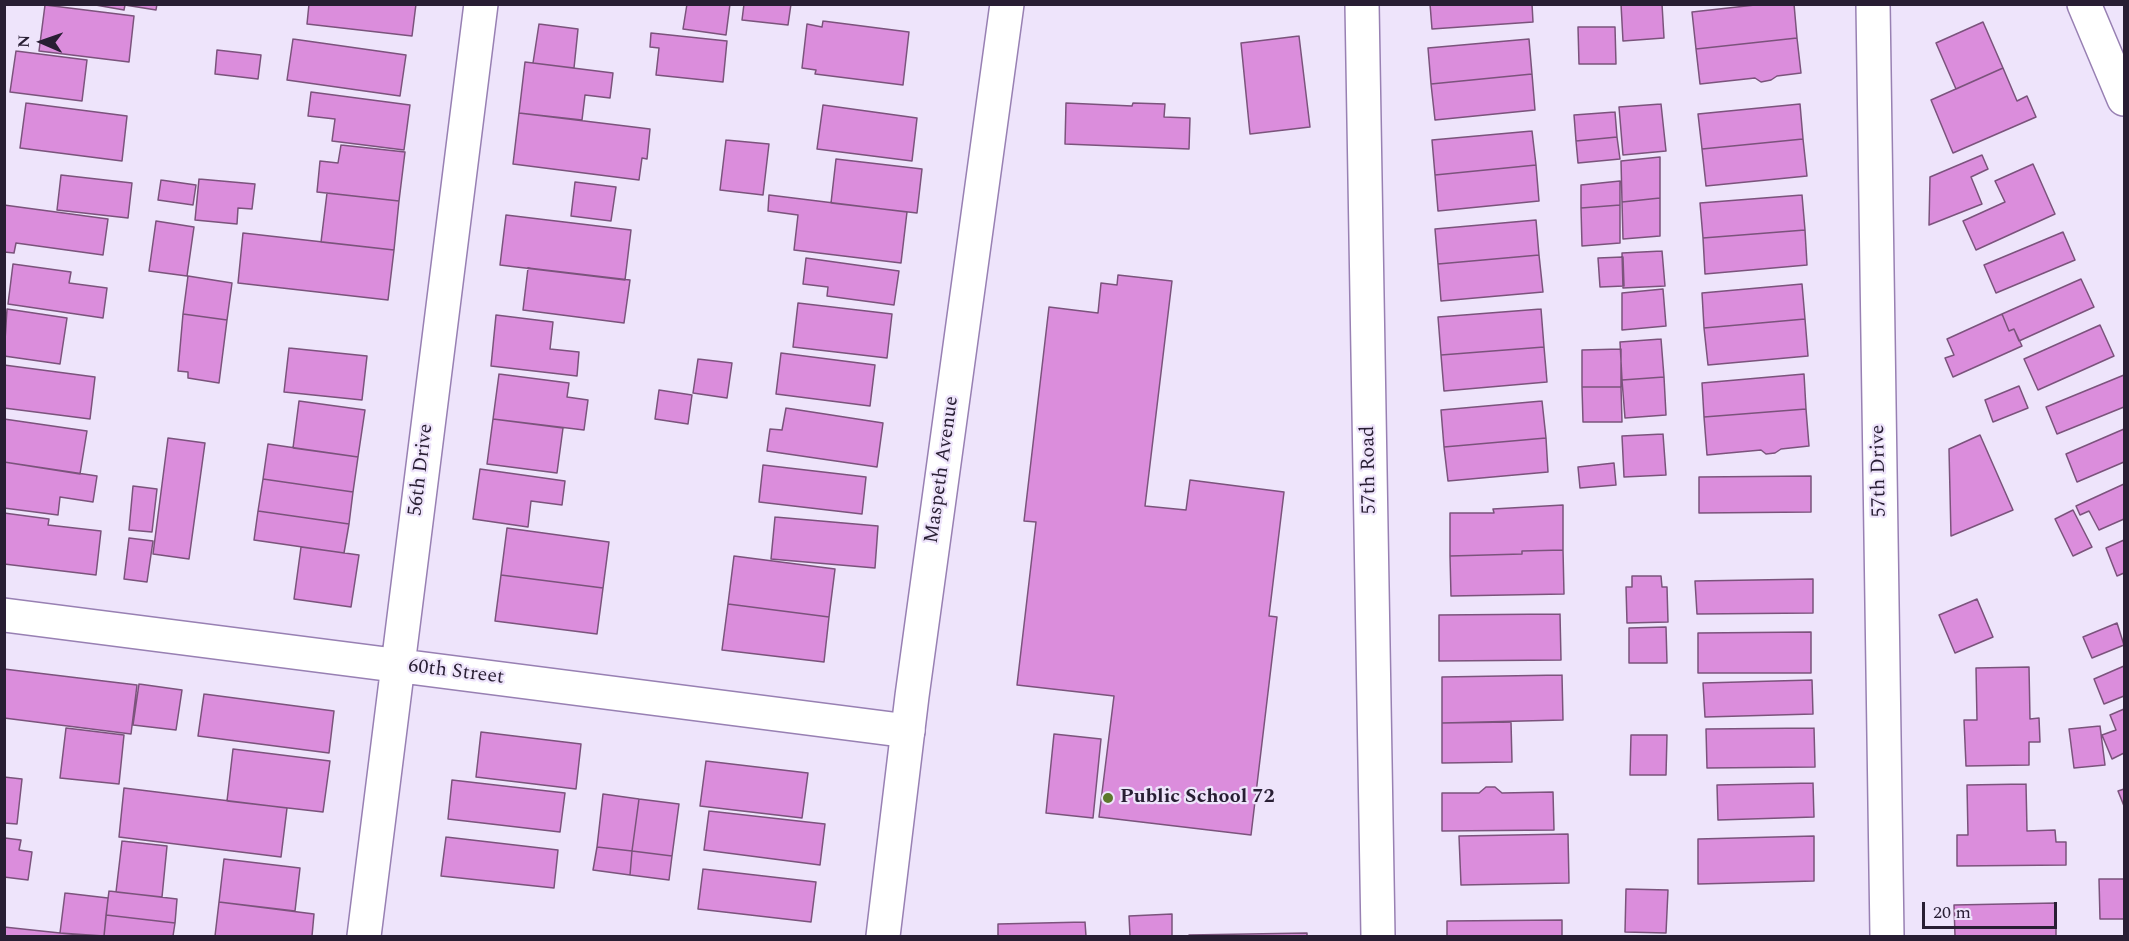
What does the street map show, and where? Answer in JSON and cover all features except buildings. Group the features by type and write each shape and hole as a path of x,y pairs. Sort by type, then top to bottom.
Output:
{"street":[{"name":"56th Drive","path":"364,936 481,4"},
{"name":"Maspeth Avenue","path":"884,936 908,731 1007,4"},
{"name":"57th Road","path":"1362,4 1378,936"},
{"name":"57th Drive","path":"1874,4 1887,936"},
{"path":"2084,4 2124,99"},
{"name":"60th Street","path":"4,615 908,731"}],"place":[{"name":"Public School 72","path":"1108,798"}]}
